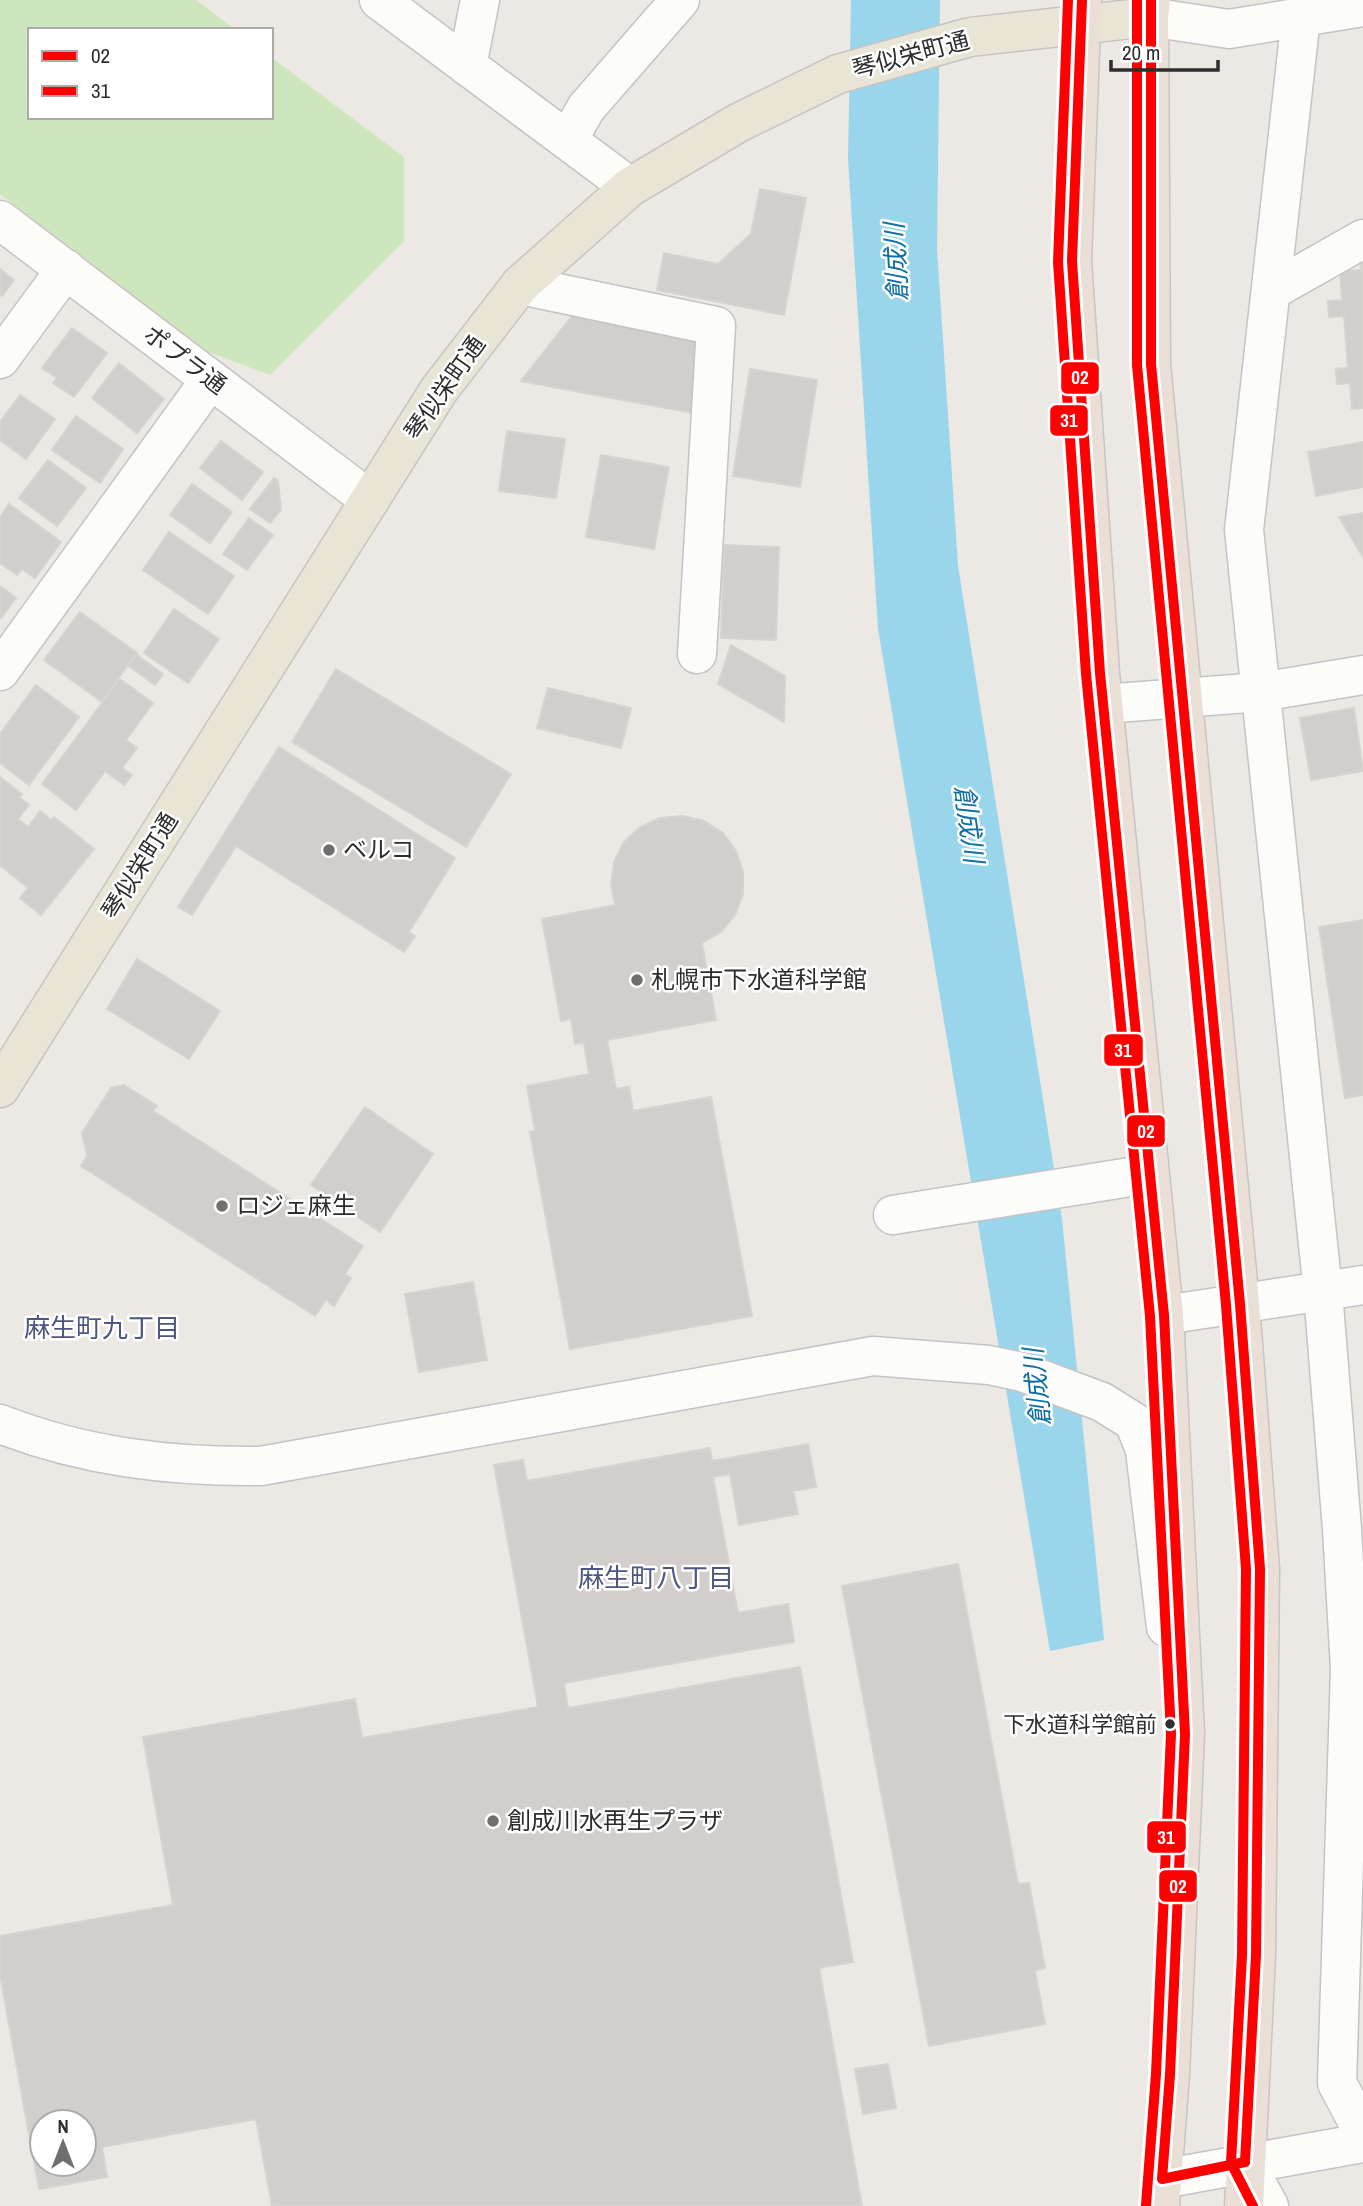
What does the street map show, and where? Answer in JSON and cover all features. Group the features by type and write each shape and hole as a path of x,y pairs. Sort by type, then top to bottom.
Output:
{"highway":[{"path":"1150,8 1151,364 1240,1304 1260,1569 1256,1955 1244,2206"},
{"path":"1081,13 1072,261 1103,704 1164,1315 1185,1734 1170,2076 1161,2192"}],"main road":[{"name":"琴似栄町通","path":"0,1088 439,390 520,285 630,187 738,122 838,74 970,37 1081,13 1150,8"}],"street":[{"path":"379,0 630,187"},
{"path":"467,66 480,0"},
{"path":"568,140 586,108 680,0"},
{"name":"琴似栄町通","path":"1150,8 1188,0"},
{"name":"琴似栄町通","path":"1150,8 1229,29 1363,7"},
{"path":"1301,17 1244,530 1323,1292 1352,1527 1356,1668 1337,2083 1363,2132"},
{"name":"ポプラ通","path":"0,220 370,500"},
{"path":"1271,291 1363,239"},
{"path":"0,359 66,270"},
{"path":"520,285 716,326 696,654"},
{"path":"0,671 210,380"},
{"path":"1103,704 1261,692 1363,675"},
{"path":"893,1215 1149,1174"},
{"path":"1164,1315 1363,1285"},
{"path":"0,1424 50,1442 147,1462 261,1466 873,1356 989,1365 1022,1372 1102,1402 1134,1422 1145,1450 1160,1595 1185,1734"},
{"path":"1161,2192 1245,2162 1363,2143"},
{"path":"1245,2162 1269,2206"}],"green space":[{"path":"0,0 196,0 233,28 28,28 28,119 273,119 273,59 404,157 404,241 270,375 203,350 0,194"}],"water":[{"name":"創成川","path":"851,0 940,0 937,249 958,566 1062,1219 1104,1640 1050,1651 878,629 848,159"}],"building":[{"path":"760,189 806,198 784,315 657,290 664,253 718,264 751,234"},
{"path":"1363,257 1363,408 1352,409 1350,383 1337,384 1336,369 1348,368 1344,316 1329,317 1328,301 1342,300 1340,272 1361,270 1360,258"},
{"path":"0,269 14,280 2,296 0,294"},
{"path":"572,316 706,341 693,413 521,381"},
{"path":"72,328 107,353 74,397 53,383 57,378 42,368"},
{"path":"119,363 164,399 137,433 92,398"},
{"path":"750,369 817,380 800,487 733,476"},
{"path":"20,395 55,419 26,459 0,440 0,422"},
{"path":"76,416 123,449 100,483 52,450"},
{"path":"507,431 565,439 556,498 499,491"},
{"path":"221,441 263,472 242,500 200,468"},
{"path":"1363,442 1363,487 1316,496 1308,452"},
{"path":"601,455 669,467 654,549 586,537"},
{"path":"48,460 86,488 57,526 19,498"},
{"path":"274,478 278,481 281,510 270,523 250,509"},
{"path":"192,484 232,512 210,543 170,515"},
{"path":"9,504 61,542 35,578 22,569 17,575 0,563 0,517"},
{"path":"1363,513 1363,557 1339,517"},
{"path":"249,518 273,535 247,570 223,554"},
{"path":"169,532 234,576 208,614 143,570"},
{"path":"724,545 779,547 776,640 721,638"},
{"path":"0,586 16,598 1,618 0,617"},
{"path":"174,609 219,639 188,683 144,653"},
{"path":"80,612 137,653 101,701 44,660"},
{"path":"731,645 785,676 784,722 718,684"},
{"path":"137,655 163,674 155,685 129,666"},
{"path":"336,669 511,774 466,847 292,742"},
{"path":"120,679 153,703 126,740 137,748 122,768 132,775 124,785 105,771 76,810 42,784"},
{"path":"36,685 79,717 29,785 0,763 0,734"},
{"path":"548,688 631,708 621,748 537,728"},
{"path":"1354,708 1363,771 1311,780 1300,718"},
{"path":"279,747 455,858 409,932 415,936 404,952 236,846 192,915 178,907"},
{"path":"0,777 22,794 19,797 29,805 18,819 28,827 40,811 51,820 54,817 94,849 41,915 20,898 28,888 0,865"},
{"path":"683,816 704,821 723,833 736,851 743,872 743,894 735,915 721,932 702,943 716,1020 607,1040 616,1089 629,1087 633,1111 711,1097 752,1316 570,1349 530,1132 535,1131 527,1086 589,1074 584,1043 575,1044 571,1018 561,1021 542,919 615,905 611,884 614,862 624,842 640,827 660,818"},
{"path":"1363,920 1363,1095 1345,1098 1319,927"},
{"path":"137,959 220,1011 189,1059 107,1009"},
{"name":"ロジェ麻生","path":"124,1085 157,1106 153,1111 363,1246 345,1274 351,1278 334,1306 326,1300 315,1316 81,1166 87,1156 82,1133 111,1088"},
{"path":"365,1107 433,1154 380,1232 311,1185"},
{"path":"473,1282 487,1360 419,1372 405,1294"},
{"name":"創成川水再生プラザ","path":"808,1444 816,1487 793,1491 798,1514 739,1525 730,1474 713,1477 738,1613 788,1604 794,1642 564,1683 568,1708 800,1667 853,1962 819,1968 862,2206 272,2206 256,2119 102,2147 107,2177 39,2189 37,2178 98,2178 98,2108 28,2108 28,2129 0,1975 0,1936 173,1905 143,1737 355,1699 362,1738 538,1707 494,1465 523,1460 527,1481 710,1448 712,1461"},
{"path":"958,1564 1018,1884 1029,1883 1045,1968 1035,1971 1045,2024 929,2046 842,1586"},
{"path":"888,2064 896,2108 863,2114 855,2069"}],"transit line":[{"name":"31","path":"1068,0 1058,262 1086,674 1150,1316 1171,1734 1156,2074 1146,2205"},
{"name":"02","path":"1082,0 1072,261 1100,673 1164,1315 1185,1734 1170,2075 1162,2179 1245,2162"},
{"name":"31","path":"1137,0 1137,365 1226,1305 1246,1569 1242,1955 1231,2163 1253,2206"},
{"name":"02","path":"1151,0 1151,364 1240,1304 1260,1569 1256,1955 1245,2162"}],"place":[{"name":"ベルコ","path":"329,850"},
{"name":"札幌市下水道科学館","path":"637,980"},
{"name":"ロジェ麻生","path":"222,1206"},
{"name":"下水道科学館前","path":"1170,1724"},
{"name":"創成川水再生プラザ","path":"493,1821"}],"district":[{"name":"麻生町九丁目","path":"102,1328"},
{"name":"麻生町八丁目","path":"656,1578"}]}
